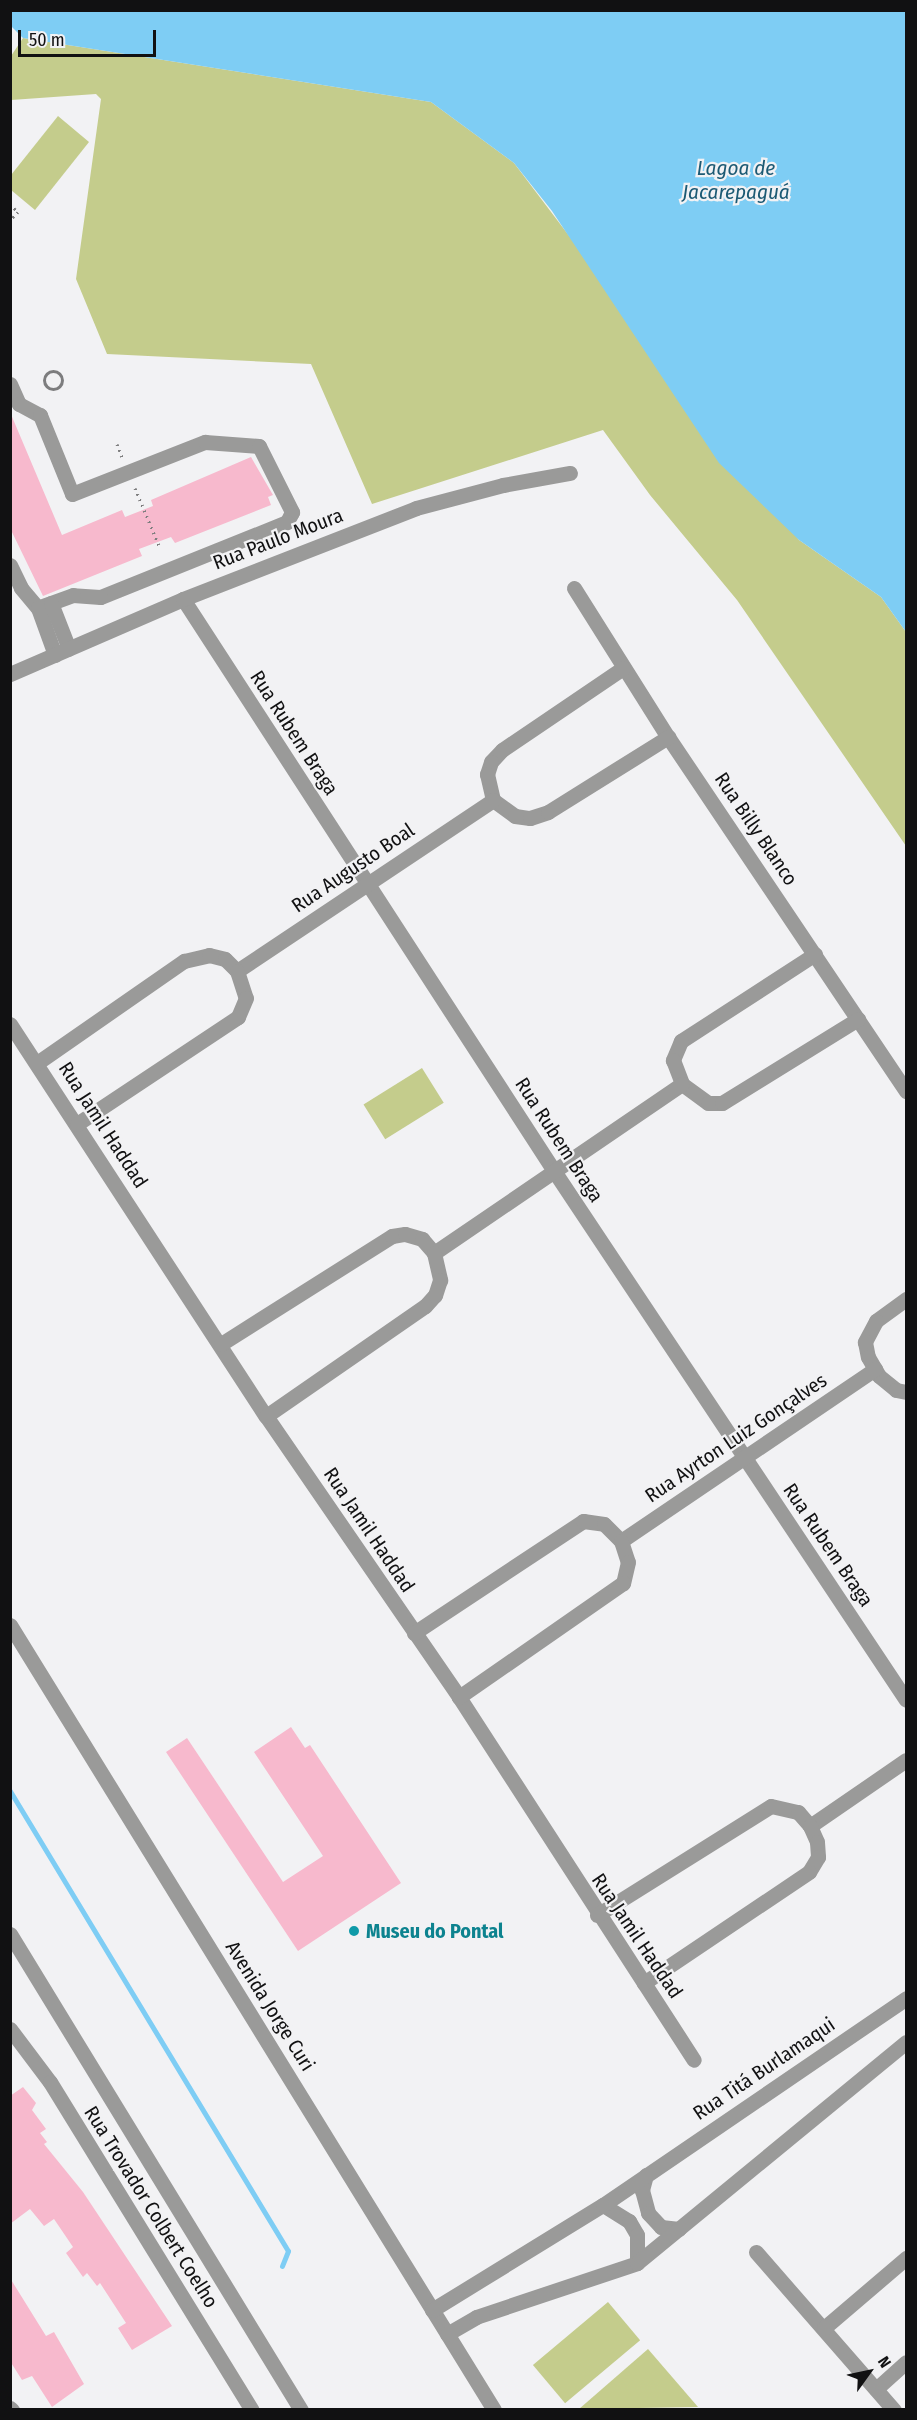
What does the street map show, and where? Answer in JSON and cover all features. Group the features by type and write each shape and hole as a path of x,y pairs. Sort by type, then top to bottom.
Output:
{"street":[{"path":"10,384 19,404 40,415 72,494 205,442 259,446 292,512 287,522 100,597 73,595 44,605"},
{"name":"Rua Paulo Moura","path":"10,674 183,599 416,508 503,485 570,473"},
{"path":"10,565 21,588 44,605 62,652"},
{"name":"Rua Billy Blanco","path":"574,588 668,737 906,1091"},
{"name":"Rua Rubem Braga","path":"183,599 366,885 906,1700"},
{"path":"623,668 502,750 491,762 487,774 493,800 515,816 530,818 548,812 668,737"},
{"name":"Rua Augusto Boal","path":"237,971 493,800"},
{"path":"815,954 681,1041 673,1060 682,1084 708,1103 722,1103 858,1019"},
{"path":"37,1063 184,961 209,955 225,959 237,971 246,998 238,1017 77,1124"},
{"name":"Rua Jamil Haddad","path":"10,1024 266,1416 459,1697 597,1915 694,2060"},
{"path":"434,1253 682,1084"},
{"path":"221,1344 392,1236 405,1234 422,1239 434,1253 440,1268 440,1280 435,1295 425,1306 266,1416"},
{"path":"906,1299 881,1317 869,1332 867,1350 874,1369 885,1383 906,1392"},
{"name":"Rua Ayrton Luiz Gonçalves","path":"621,1541 874,1369"},
{"path":"414,1633 583,1521 604,1524 621,1541 628,1562 623,1583 459,1697"},
{"name":"Avenida Jorge Curi","path":"10,1625 494,2409"},
{"path":"810,1826 906,1760"},
{"path":"597,1915 771,1806 798,1812 810,1826 817,1842 818,1857 809,1872 644,1983"},
{"path":"10,1934 301,2409"},
{"name":"Rua Titá Burlamaqui","path":"432,2310 603,2205 906,1998"},
{"name":"Rua Trovador Colbert Coelho","path":"10,2029 50,2082 252,2409"},
{"path":"447,2334 476,2317 637,2263 906,2042"},
{"path":"646,2175 642,2190 648,2212 661,2227 680,2229"},
{"path":"603,2205 629,2221 637,2235 637,2263"},
{"path":"756,2252 894,2409"},
{"path":"824,2328 906,2258"},
{"path":"876,2389 906,2362"}],"path":[{"path":"10,204 18,212 10,220"},
{"path":"54,371 62,381 55,389 45,380 54,371"},
{"path":"117,444 160,548"}],"green space":[{"path":"23,38 431,102 514,163 799,540 881,597 906,632 906,846 737,600 650,495 603,430 372,504 311,364 107,354 76,279 101,99 96,94 11,100 11,56"},
{"path":"58,116 89,142 35,210 11,190 11,175"},
{"path":"422,1068 444,1103 385,1139 363,1105"},
{"path":"608,2302 640,2340 565,2403 533,2365"},
{"path":"648,2349 698,2407 579,2409"}],"water":[{"name":"Lagoa de Jacarepaguá","path":"10,11 906,11 906,632 881,597 799,540 719,463 552,211 514,163 431,102 23,38 11,26"}],"building":[{"path":"10,412 62,535 122,510 125,517 153,506 151,500 251,457 273,495 268,497 271,505 175,543 171,537 139,549 142,556 43,596 10,528"},
{"path":"291,1727 305,1748 310,1745 401,1883 298,1951 166,1752 187,1738 283,1882 323,1856 254,1752"},
{"path":"23,2087 36,2103 32,2110 46,2129 40,2133 47,2142 44,2144 83,2192 172,2326 132,2350 118,2328 126,2323 100,2283 97,2286 87,2273 83,2277 66,2253 73,2247 54,2219 44,2226 30,2209 10,2224 10,2096"},
{"path":"10,2278 46,2336 54,2332 84,2384 52,2407 32,2376 22,2380 10,2361"}],"waterway":[{"path":"10,1791 288,2251 282,2266"}],"place":[{"name":"Museu do Pontal","path":"354,1931"}]}
